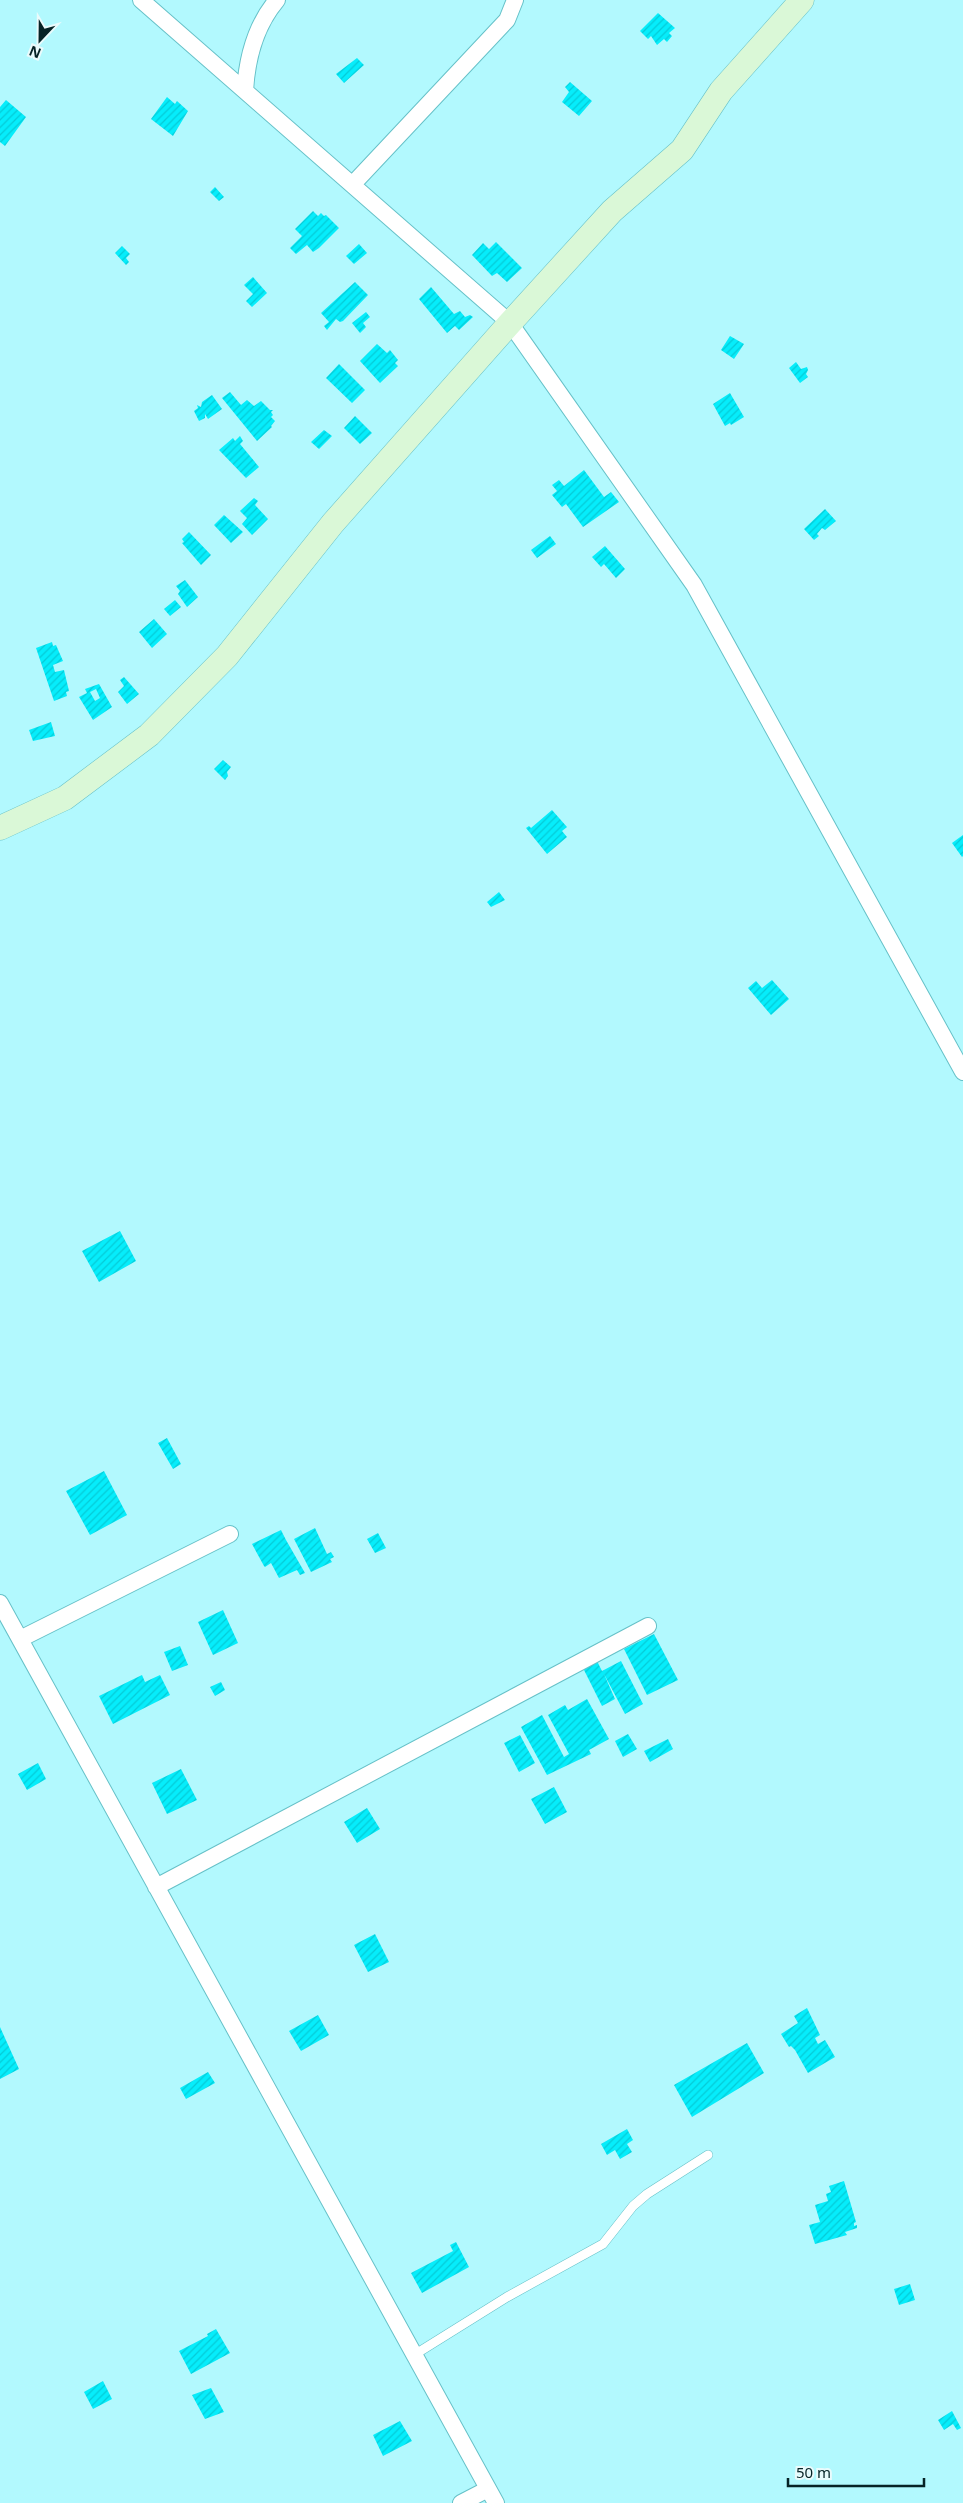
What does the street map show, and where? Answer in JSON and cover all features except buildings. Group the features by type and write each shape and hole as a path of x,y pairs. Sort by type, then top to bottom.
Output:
{"street":[{"path":"140,0 510,323 694,584 963,1072"},
{"path":"245,90 246,66 256,36 265,14 277,0"},
{"path":"353,184 507,20 515,0"},
{"path":"0,828 65,798 149,735 227,656 333,523 510,323 612,211 682,150 721,91 802,0"},
{"path":"20,1639 230,1534"},
{"path":"2,1612 20,1639 496,2503"},
{"path":"156,1887 648,1626"},
{"path":"461,2503 488,2488"}],"lane":[{"path":"414,2354 507,2297 603,2244 633,2206 647,2194 708,2155"}]}
